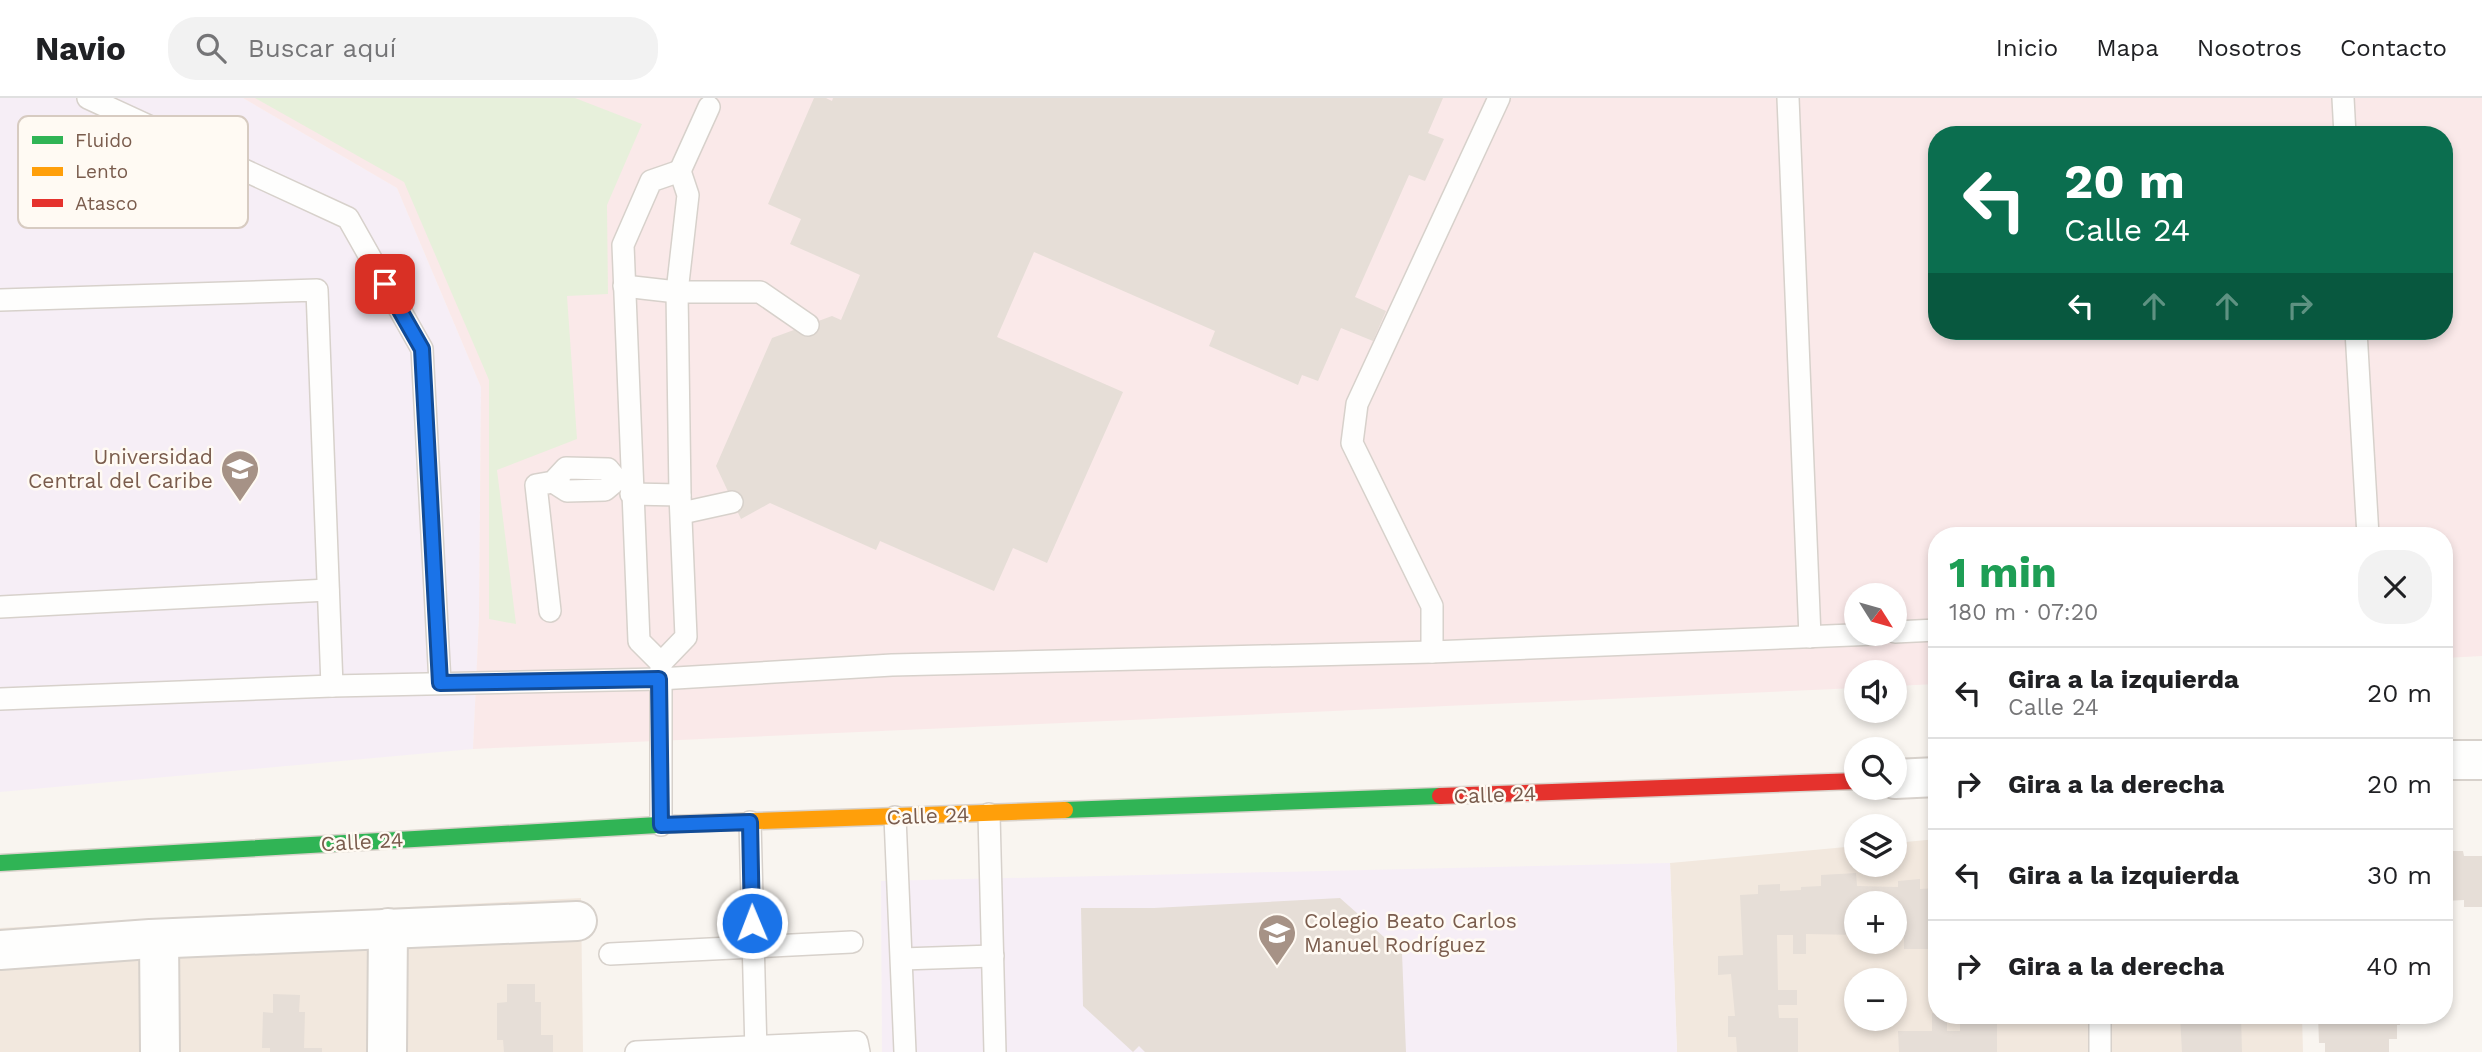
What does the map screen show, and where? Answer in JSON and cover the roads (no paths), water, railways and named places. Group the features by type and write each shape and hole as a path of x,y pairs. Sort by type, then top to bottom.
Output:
{"street":[{"path":"2453,760 2482,760"},
{"path":"1907,778 1928,777"},
{"name":"Calle 24","path":"0,863 661,825 1844,781"},
{"path":"0,950 159,939 577,921"},
{"path":"387,1052 388,928"},
{"path":"159,939 160,1052"}],"lane":[{"path":"88,98 127,116"},
{"path":"1432,652 1432,606 1352,443 1357,404 1499,98"},
{"path":"1788,98 1810,638"},
{"path":"2343,98 2345,126"},
{"path":"660,671 686,637 677,292 688,195 680,171 709,107"},
{"path":"661,825 660,671 639,641 626,484 623,245 651,181 680,171"},
{"path":"248,172 348,218 422,349 440,683"},
{"path":"624,286 677,292 760,292 808,325"},
{"path":"0,300 317,290 332,686"},
{"path":"2357,340 2367,527"},
{"path":"550,611 536,485 552,482 567,491 605,490 626,484 681,504 732,502"},
{"path":"0,607 328,590"},
{"path":"1908,631 1928,630"},
{"path":"0,699 440,683 660,671 1432,652 1844,636"},
{"path":"989,814 995,1052"},
{"path":"895,817 905,1052"},
{"path":"750,822 756,1050"},
{"path":"610,954 852,942"},
{"path":"902,959 993,956"},
{"path":"2100,1024 2100,1052"},
{"path":"636,1052 858,1047"}],"place":[{"name":"Universidad Central del Caribe","path":"240,503"},
{"name":"Colegio Beato Carlos Manuel Rodríguez","path":"1277,967"}]}
